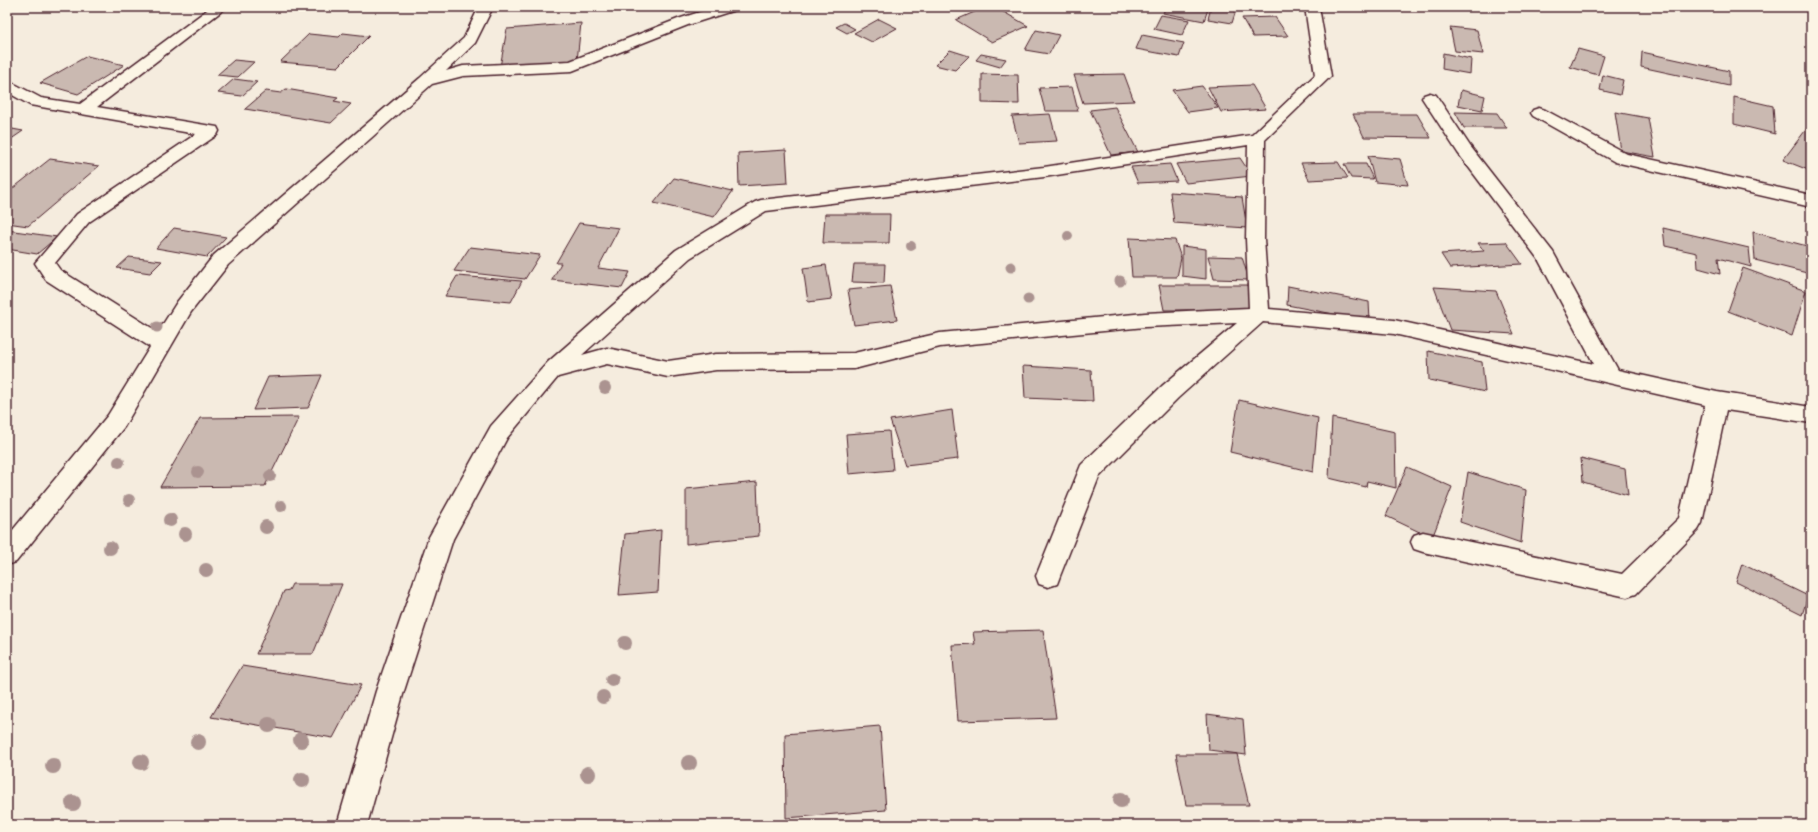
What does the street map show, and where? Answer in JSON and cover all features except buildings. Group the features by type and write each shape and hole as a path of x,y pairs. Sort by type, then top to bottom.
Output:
{"street":[{"path":"83,110 220,7"},
{"path":"7,555 116,422 184,307 221,260 426,81 470,40 486,7"},
{"path":"426,81 463,71 572,66 683,22 730,7"},
{"path":"352,825 390,691 441,537 499,432 551,371 684,254 762,206 1044,172 1257,139 1323,76 1312,7"},
{"path":"7,85 36,102 211,131 83,218 45,263 53,276 110,310 162,345"},
{"path":"1430,98 1464,149 1546,256 1611,376"},
{"path":"1538,113 1621,158 1811,201"},
{"path":"1257,139 1255,239 1259,315"},
{"path":"1048,576 1089,472 1170,392 1259,315"},
{"path":"551,371 607,356 668,369 716,362 854,361 940,340 1145,320 1259,315 1394,327 1717,400 1811,415"},
{"path":"1423,542 1627,586 1690,523 1717,400"}]}
